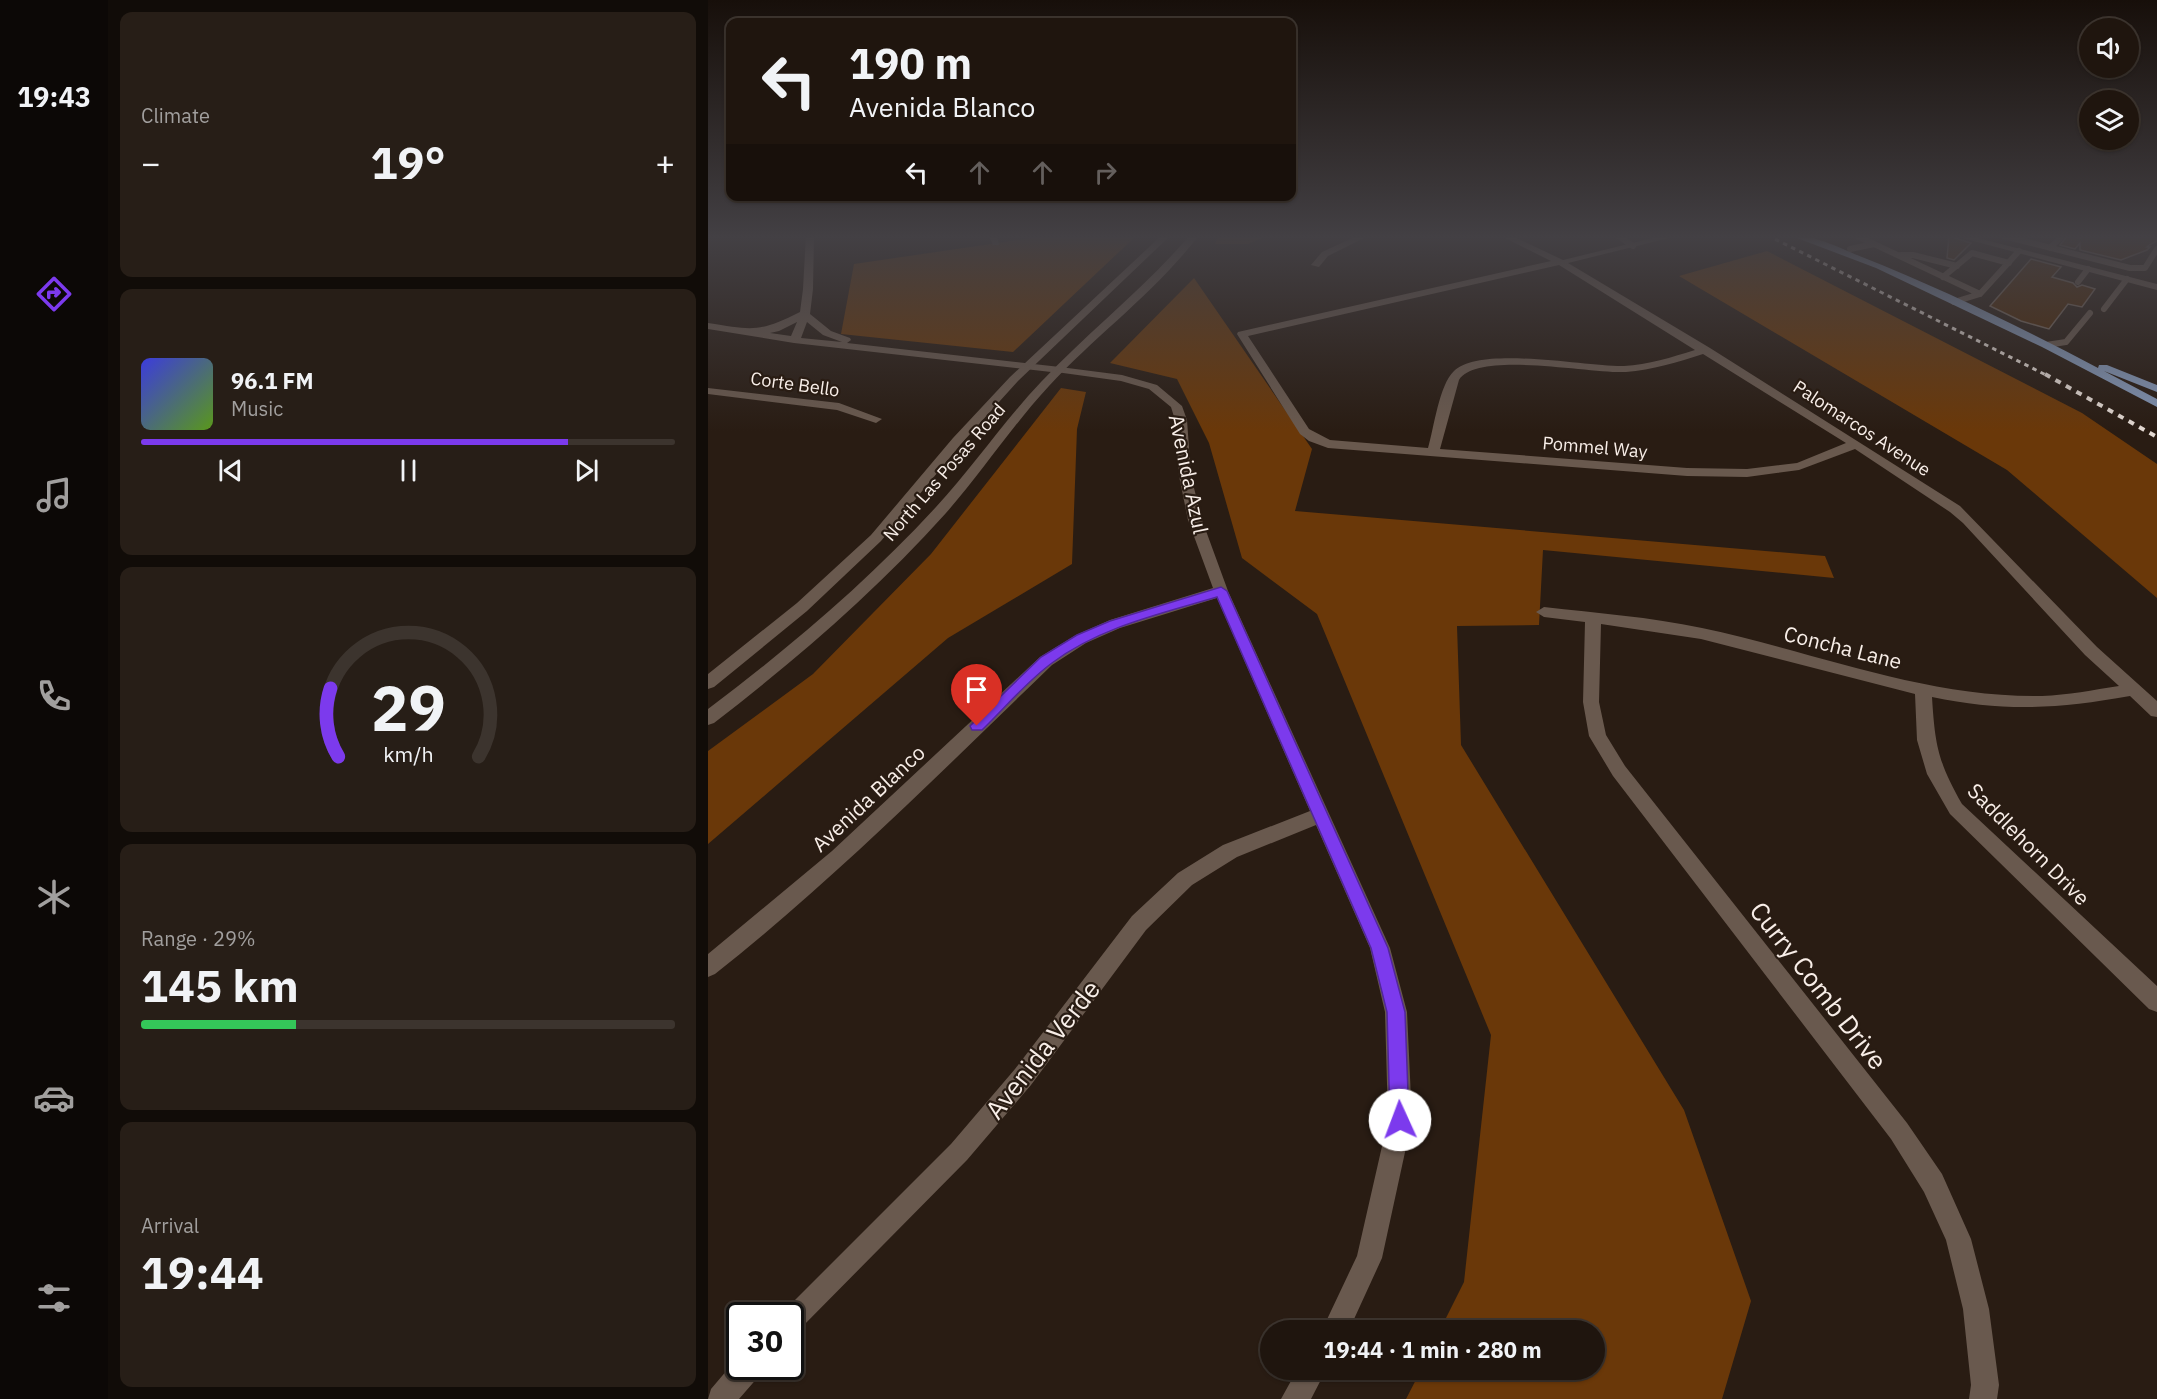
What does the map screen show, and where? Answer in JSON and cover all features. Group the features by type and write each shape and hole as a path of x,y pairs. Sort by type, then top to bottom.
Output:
{"main road":[{"path":"1950,300 2046,345 2157,404"},
{"path":"2046,345 2157,388"}],"street":[{"path":"794,340 802,328 805,300"},
{"name":"North Las Posas Road","path":"708,683 802,607 876,538 957,441 1028,366 1098,300"},
{"name":"North Las Posas Road","path":"708,718 784,659 882,572 944,507 1034,397 1132,300"},
{"name":"Pommel Way","path":"1391,300 1242,334 1304,431 1313,438 1328,444 1687,472 1747,473 1799,466 1856,444"},
{"name":"Palomarcos Avenue","path":"1624,300 1856,444 1968,520 2091,651 2157,711"},
{"path":"728,329 760,331 775,329 804,314"},
{"path":"804,314 826,333 871,348"},
{"name":"Avenida Azul","path":"708,326 794,340 1122,378 1154,387 1176,406 1181,420 1185,476 1195,520 1221,591 1380,948 1396,1012 1400,1120 1368,1258 1340,1320"},
{"path":"1433,452 1454,376 1465,368 1500,361 1625,369 1664,363 1706,350"},
{"name":"Corte Bello","path":"708,391 839,407 876,419"},
{"name":"Avenida Blanco","path":"708,967 856,842 1046,661 1081,639 1115,624 1221,591"},
{"name":"Concha Lane","path":"1544,612 1593,619 1643,622 1702,633 1923,689 1976,699 2030,702 2067,700 2133,689"},
{"name":"Curry Comb Drive","path":"1593,619 1591,702 1598,736 1618,771 1899,1131 1933,1183 1958,1239 1976,1309 1985,1385 1983,1399"},
{"name":"Saddlehorn Drive","path":"1923,689 1926,740 1936,774 1956,808 2157,1001"},
{"name":"Avenida Verde","path":"804,1306 959,1152 1023,1077 1139,922 1185,879 1230,851 1319,815"},
{"path":"721,1399 737,1380"},
{"path":"1295,1399 1306,1380"}],"lane":[{"path":"1954,302 1960,300"},
{"path":"2104,309 2111,300"},
{"path":"2046,345 2066,342 2090,313"}],"shaded area":[{"path":"847,300 1068,300 1013,352 841,334"},
{"path":"1172,300 1209,300 1312,449 1295,511 1825,556 1834,578 1543,550 1539,625 1457,626 1461,745 1684,1110 1751,1301 1722,1399 1406,1399 1416,1380 1605,1380 1605,1320 1445,1320 1464,1282 1491,1035 1317,614 1242,558 1209,443 1177,379 1110,363"},
{"path":"1720,300 1863,300 2082,413 2157,464 2157,598 2007,470"},
{"path":"1061,388 1086,392 1077,429 1072,564 948,638 708,844 708,751 813,674 931,554"}],"building":[{"path":"1995,300 2087,300 2082,307 2068,304 2049,329 2021,321 1990,306"}],"railway":[{"path":"1897,300 2048,376"},
{"path":"2045,374 2157,437"}],"route":[{"path":"977,726 1046,661 1081,639 1115,624 1221,591 1380,948 1396,1012 1400,1120"}]}
